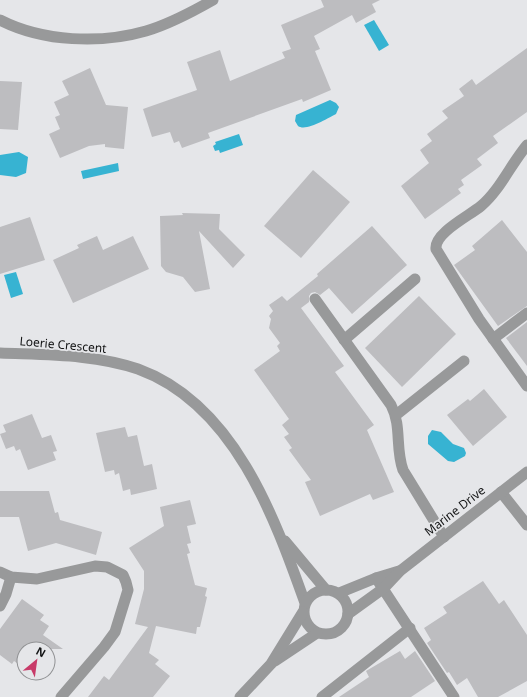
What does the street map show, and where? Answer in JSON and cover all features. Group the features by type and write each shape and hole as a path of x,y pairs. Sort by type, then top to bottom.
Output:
{"street":[{"path":"0,20 7,24 58,38 101,38 151,29 189,13 213,0"},
{"path":"527,145 489,198 481,206 440,236 436,245 436,249 479,319 527,386"},
{"path":"344,340 415,279"},
{"path":"315,299 396,415 399,459 403,470 444,537"},
{"path":"493,339 527,313"},
{"name":"Loerie Crescent","path":"0,353 76,356 109,361 139,370 169,385 205,412 235,450 262,494 281,536 304,608"},
{"path":"396,415 464,361"},
{"name":"Marine Drive","path":"348,614 384,588 400,571 527,472"},
{"path":"501,492 527,525"},
{"name":"Loerie Crescent","path":"281,536 326,590"},
{"path":"0,572 11,577 38,579 95,566 116,570 123,575 128,590 115,632 61,697"},
{"name":"Marine Drive","path":"339,594 376,578 400,571"},
{"path":"0,606 6,594 11,577"},
{"path":"376,578 384,588 454,697"},
{"path":"240,697 271,664 310,596 318,591 326,590 339,594 344,599 348,614 345,624 338,631 328,635 318,633 310,628 305,621 304,608"},
{"path":"322,697 410,628"},
{"path":"271,664 318,633"}],"water":[{"path":"374,20 389,45 379,51 364,25"},
{"path":"330,100 336,103 339,107 336,114 311,126 298,126 295,121 296,115"},
{"path":"239,134 243,145 220,153 219,150 215,151 213,146 216,144 215,142"},
{"path":"19,152 28,157 26,173 16,177 0,175 0,155"},
{"path":"118,163 119,171 83,179 81,171"},
{"path":"16,272 23,294 11,298 4,275"},
{"path":"432,430 441,432 453,444 464,448 466,453 465,456 454,462 448,461 428,444 428,436"}],"building":[{"path":"321,0 380,0 372,4 376,12 356,23 352,15 314,36 320,49 315,51 331,90 303,102 302,99 208,133 210,138 182,148 179,141 174,143 170,132 152,137 143,109 197,90 187,62 220,50 230,81 285,58 282,52 291,49 281,25 324,7"},
{"path":"527,48 527,112 493,136 498,143 477,159 482,165 461,180 464,185 458,189 461,193 425,219 401,186 429,163 420,150 432,141 427,134 448,118 442,111 464,96 459,89 472,79 476,85"},
{"path":"90,68 106,105 128,107 124,149 105,147 105,144 89,146 60,158 49,134 60,129 55,117 60,115 54,102 69,95 62,81"},
{"path":"0,81 22,82 18,130 0,129"},
{"path":"313,170 350,202 301,258 264,226"},
{"path":"182,213 220,214 219,229 245,255 233,268 199,231 210,289 195,292 183,277 166,272 161,266 160,216 183,215"},
{"path":"30,217 45,260 0,274 0,227"},
{"path":"502,220 527,252 527,306 498,326 454,265 475,250 472,246"},
{"path":"372,226 407,265 352,314 329,288 320,295 315,292 311,293 309,296 309,302 301,308 344,366 335,372 374,425 367,430 394,492 373,500 370,494 320,516 305,482 311,480 289,450 292,448 284,437 289,434 282,425 289,419 254,370 280,351 277,346 280,343 269,328 271,319 269,316 273,311 269,305 282,296 287,301 318,276 317,274"},
{"path":"97,236 103,250 133,236 149,269 73,303 53,260 79,248 77,245"},
{"path":"419,296 456,334 402,387 365,348"},
{"path":"527,322 527,366 506,338"},
{"path":"484,389 507,417 473,446 447,415 468,399 470,401"},
{"path":"32,414 42,438 51,435 57,451 53,452 56,460 28,470 20,449 16,451 14,446 6,449 0,434 6,432 3,425"},
{"path":"125,427 128,437 137,435 144,466 152,464 157,489 131,495 130,489 123,491 119,473 115,475 114,470 105,472 96,433"},
{"path":"0,491 49,491 55,513 58,512 60,520 102,532 96,555 56,543 28,551 19,517 0,517"},
{"path":"190,500 196,524 187,526 191,543 187,544 190,553 187,554 195,585 207,588 205,596 207,597 200,627 197,627 196,634 156,626 149,653 159,660 155,664 170,676 153,697 88,697 104,676 109,680 148,627 135,624 144,589 144,571 129,548 164,526 160,507"},
{"path":"483,581 499,604 504,600 527,635 527,681 498,697 478,697 467,678 457,685 427,643 431,640 424,628 447,613 443,607"},
{"path":"22,599 44,615 40,620 49,626 43,635 52,641 16,641 16,662 14,661 12,664 0,655 0,629"},
{"path":"56,644 63,649 56,649"},
{"path":"400,651 405,659 415,651 435,681 411,697 339,697 369,677 366,671"}]}
